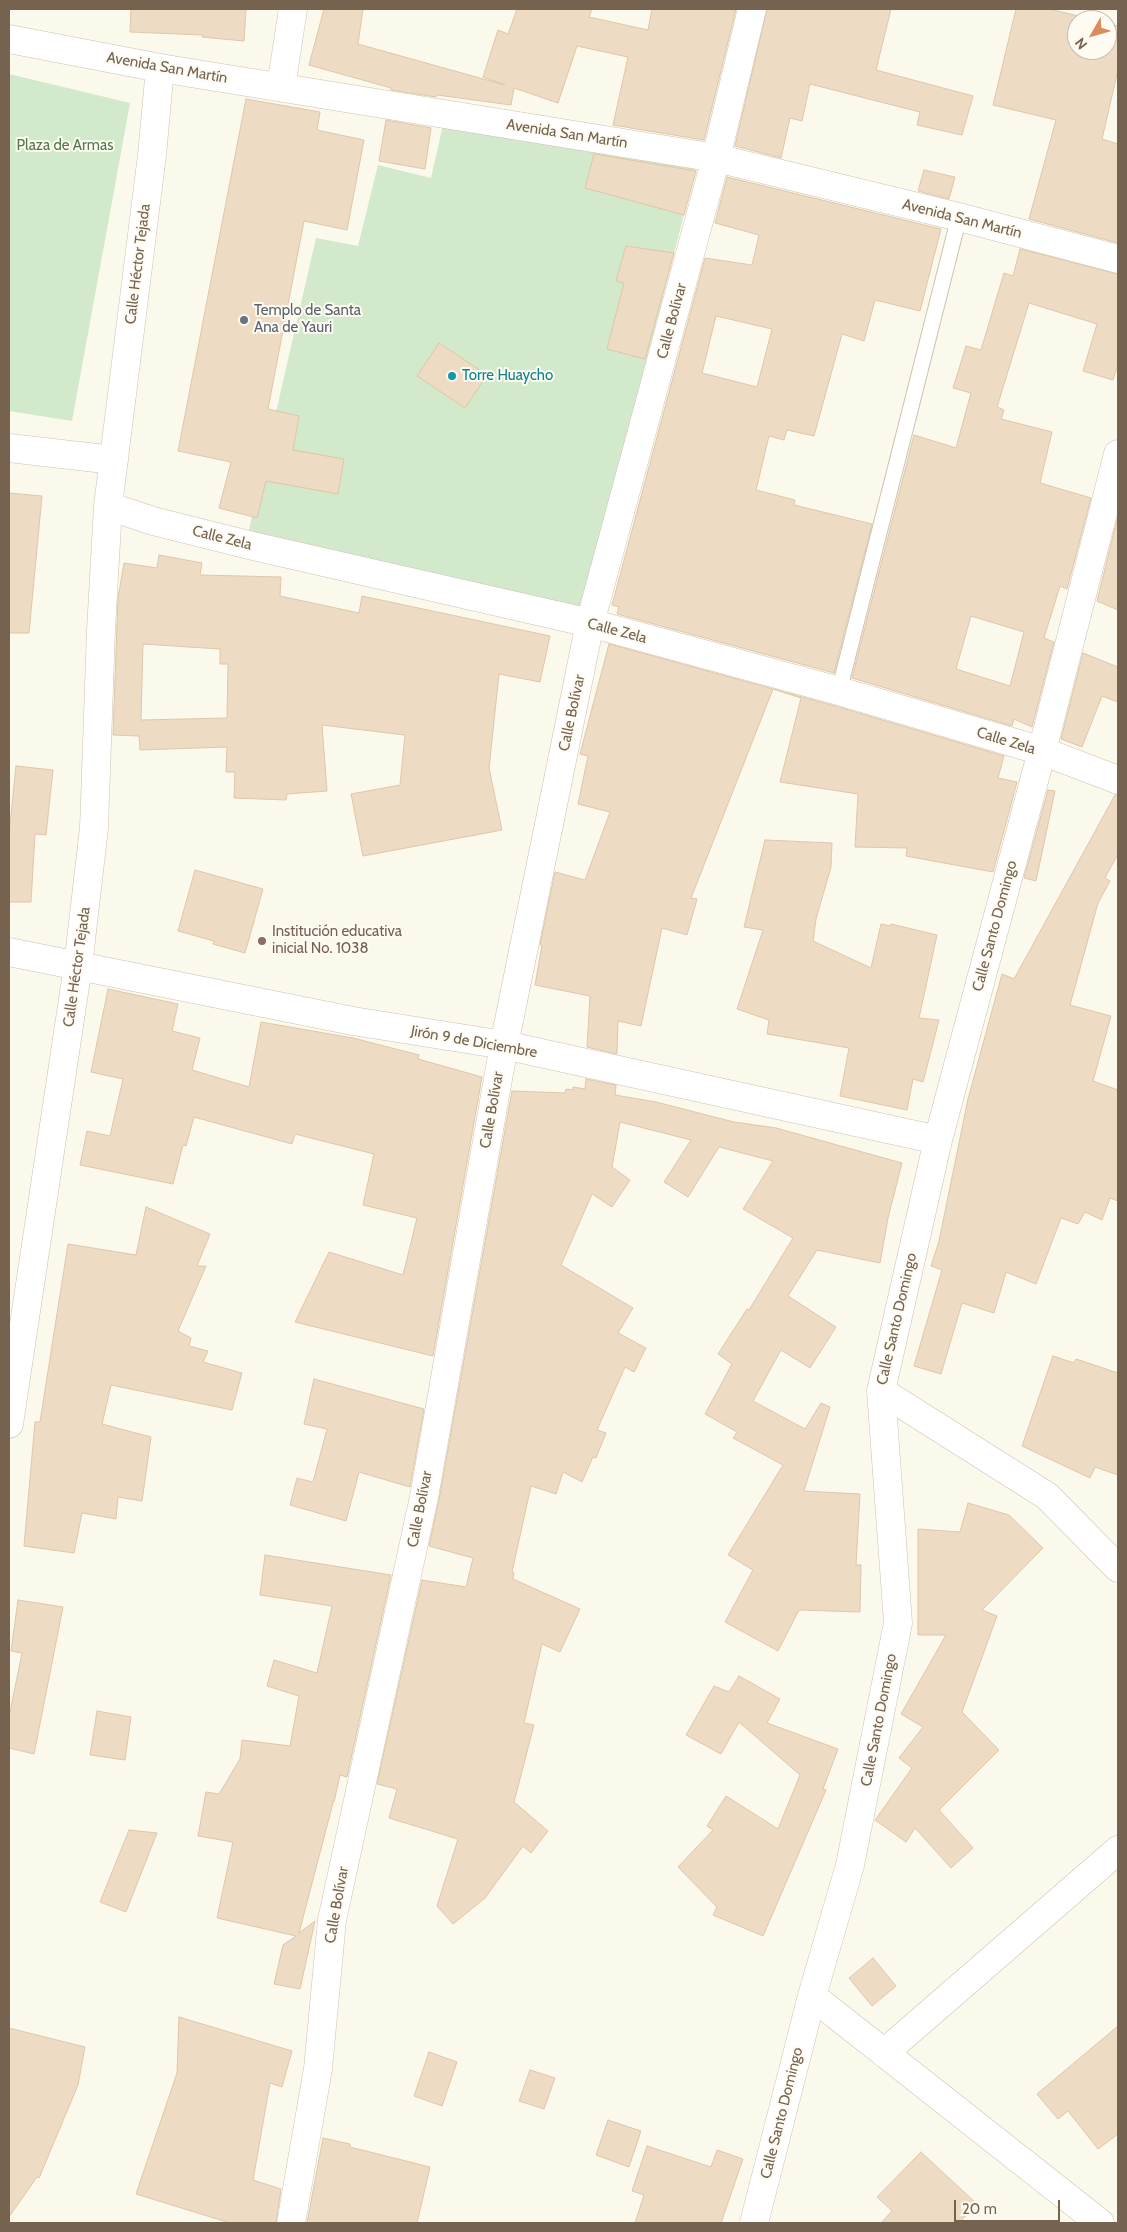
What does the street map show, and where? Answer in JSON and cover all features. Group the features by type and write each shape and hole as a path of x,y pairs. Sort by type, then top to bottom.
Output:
{"street":[{"path":"281,87 293,9"},
{"name":"Calle Bolívar","path":"291,2223 318,2069 332,1920 424,1497 504,1045 590,623 716,158 752,9"},
{"name":"Avenida San Martín","path":"9,39 160,68 716,158 959,217 1118,259"},
{"name":"Calle Héctor Tejada","path":"9,1424 78,966 94,828 101,630 108,506 151,164 160,68"},
{"path":"9,448 114,460"},
{"name":"Calle Santo Domingo","path":"754,2223 812,1996 850,1865 898,1623 881,1391 938,1140 1042,751 1118,454"},
{"name":"Calle Zela","path":"108,506 153,521 254,546 590,623 839,691 1042,751 1118,780"},
{"name":"Jirón 9 de Diciembre","path":"9,952 353,1021 504,1045 938,1140"},
{"path":"881,1391 1047,1496 1118,1568"},
{"path":"884,2053 1118,1850"},
{"path":"812,1996 1100,2223"}],"lane":[{"path":"839,691 959,217"}],"green space":[{"name":"Plaza de Armas","path":"9,74 130,103 72,421 9,411"},
{"path":"443,125 697,163 583,609 248,534 316,238 358,246 378,165 431,178"}],"building":[{"path":"131,9 246,9 244,41 202,37 203,35 130,32"},
{"path":"324,9 363,9 358,44 505,85 483,77 498,30 508,34 517,9 592,9 589,17 648,30 652,9 736,9 704,140 613,125 628,57 577,46 558,103 514,88 511,105 437,95 436,97 391,90 391,88 309,65"},
{"path":"767,9 891,9 876,70 973,96 962,135 917,125 920,112 810,84 802,121 790,118 781,158 735,146"},
{"path":"1016,9 1049,9 1067,13 1067,60 1117,60 1118,26 1118,70 1102,139 1118,144 1118,243 1029,219 1056,120 993,105"},
{"name":"Templo de Santa Ana de Yauri","path":"246,99 320,112 317,130 364,140 347,230 304,221 268,409 299,416 293,450 344,459 338,494 266,481 257,518 219,508 231,462 178,451"},
{"path":"386,120 431,128 425,169 379,161"},
{"path":"594,154 696,171 684,215 585,188"},
{"path":"924,170 955,177 949,199 918,191"},
{"path":"727,177 941,229 920,311 875,300 864,341 842,334 814,436 787,430 784,440 769,436 756,490 795,500 794,505 872,524 834,673 617,614 619,607 612,605 705,258 752,265 759,235 715,223","holes":["716,316 772,329 757,387 702,373"]},
{"path":"626,246 674,253 645,359 607,349 624,283 616,281"},
{"path":"1020,249 1118,274 1118,365 1113,380 1083,371 1097,324 1029,303 997,407 1004,410 1001,419 1052,432 1040,483 1091,498 1067,589 1060,586 1044,638 1054,642 1032,727 1014,719 1012,726 852,678 914,435 956,448 971,393 953,388 966,346 981,350 1004,273 1013,276","holes":["971,616 1024,632 1010,686 956,669"]},
{"name":"Torre Huaycho","path":"439,343 487,375 465,408 417,376"},
{"path":"9,493 42,496 29,633 9,633"},
{"path":"1118,516 1118,610 1097,601"},
{"path":"159,555 202,563 200,575 281,577 280,596 359,613 362,596 550,636 540,682 499,674 489,768 502,830 363,856 351,794 400,785 405,735 322,725 327,791 287,794 286,800 234,798 235,772 226,772 227,747 140,750 139,736 113,735 118,598 124,563 157,568","holes":["143,644 220,649 220,664 228,664 227,718 141,720"]},
{"path":"609,644 835,706 1004,756 998,778 1017,782 993,872 906,856 907,848 855,847 858,794 780,782 801,698 773,689 691,898 697,899 687,935 662,928 641,1026 618,1021 617,1054 587,1047 590,996 535,985 542,945 540,945 555,872 585,880 610,812 578,804 588,756 580,754"},
{"path":"1083,653 1118,667 1118,702 1102,696 1082,747 1061,739"},
{"path":"16,766 53,770 46,835 35,834 31,902 9,902 9,835"},
{"path":"1048,790 1055,791 1036,881 1024,878"},
{"path":"1115,795 1118,795 1118,854 1105,878 1110,881 1098,903 1070,1005 1111,1016 1093,1081 1118,1090 1118,1201 1110,1198 1102,1220 1085,1212 1078,1224 1061,1218 1036,1284 1006,1272 994,1313 962,1303 941,1374 914,1366 942,1270 931,1266 939,1241 968,1099 1002,974 1014,979"},
{"path":"765,840 832,843 831,867 816,919 813,941 871,968 881,924 890,926 891,924 937,935 919,1018 939,1020 923,1082 913,1079 907,1110 840,1096 849,1048 767,1034 769,1020 737,1009 763,930 744,927"},
{"path":"195,870 263,889 245,953 213,944 214,941 178,931"},
{"path":"108,989 178,1004 172,1031 200,1038 192,1070 249,1087 261,1022 353,1038 419,1055 418,1059 482,1077 433,1356 295,1322 329,1252 403,1275 417,1218 363,1205 374,1154 295,1134 292,1144 194,1117 186,1146 183,1145 173,1184 80,1165 87,1131 110,1136 123,1079 91,1072"},
{"path":"586,1079 616,1085 615,1095 656,1102 734,1122 776,1128 902,1163 888,1218 880,1263 817,1250 788,1296 836,1327 810,1368 781,1350 753,1401 805,1429 821,1403 830,1407 804,1491 860,1494 856,1565 861,1565 860,1612 799,1610 778,1651 725,1622 753,1570 728,1555 783,1465 733,1438 737,1432 705,1414 732,1364 718,1354 747,1309 749,1310 793,1238 743,1209 773,1161 719,1147 688,1197 664,1182 691,1140 620,1122 612,1167 630,1180 612,1207 592,1194 561,1265 633,1308 618,1333 646,1348 634,1372 625,1367 597,1430 606,1433 596,1458 593,1457 582,1482 563,1472 556,1494 531,1486 512,1572 514,1573 513,1579 580,1609 560,1652 542,1644 524,1723 534,1725 514,1802 548,1831 531,1853 523,1846 485,1898 453,1924 437,1906 458,1839 389,1818 397,1789 377,1784 422,1580 466,1587 473,1558 429,1546 439,1500 512,1091 565,1093 566,1089 573,1090 573,1087 585,1089"},
{"path":"146,1207 210,1234 197,1266 206,1266 178,1331 191,1338 189,1346 208,1351 203,1362 242,1373 232,1410 111,1385 102,1424 151,1437 142,1501 118,1497 116,1519 82,1513 74,1553 24,1546 35,1422 40,1422 68,1244 136,1255"},
{"path":"1053,1356 1074,1363 1076,1359 1118,1373 1118,1475 1095,1467 1090,1478 1022,1446"},
{"path":"314,1379 424,1409 410,1487 359,1472 346,1521 290,1505 297,1478 313,1482 327,1429 304,1424"},
{"path":"968,1503 1009,1515 1043,1548 982,1610 997,1616 962,1712 999,1750 939,1810 973,1848 951,1868 915,1828 906,1842 875,1820 912,1768 899,1758 923,1727 901,1714 946,1635 918,1635 918,1529 960,1532"},
{"path":"265,1555 391,1575 347,1777 340,1775 334,1802 332,1801 299,1933 315,1921 300,1989 274,1984 283,1945 296,1936 217,1918 233,1842 198,1836 206,1792 219,1794 240,1759 242,1740 290,1746 299,1696 267,1686 274,1660 317,1673 332,1606 260,1595"},
{"path":"18,1600 63,1607 34,1754 9,1748 9,1717 22,1653 11,1651"},
{"path":"739,1676 780,1699 767,1723 838,1749 823,1789 826,1790 763,1936 713,1915 717,1907 678,1867 713,1830 707,1826 726,1796 778,1829 800,1775 739,1722 721,1754 686,1735 714,1686 729,1692"},
{"path":"97,1711 131,1717 125,1760 90,1755"},
{"path":"129,1830 157,1833 126,1912 100,1902"},
{"path":"873,1958 896,1986 872,2006 849,1978"},
{"path":"179,2017 292,2051 282,2087 270,2083 253,2180 281,2189 276,2223 230,2223 136,2194 177,2073"},
{"path":"1118,2026 1118,2134 1098,2149 1068,2111 1058,2119 1037,2094"},
{"path":"9,2028 85,2047 78,2085 39,2178 37,2177 9,2217"},
{"path":"429,2052 457,2062 442,2106 414,2096"},
{"path":"530,2070 555,2078 544,2109 519,2101"},
{"path":"608,2120 641,2131 629,2167 596,2155"},
{"path":"323,2138 350,2144 350,2147 430,2167 417,2223 307,2223"},
{"path":"647,2146 711,2167 717,2150 743,2159 721,2223 635,2223 644,2195 632,2191"},
{"path":"921,2152 977,2204 959,2223 881,2223 892,2211 877,2197"}],"place":[{"name":"Templo de Santa Ana de Yauri","path":"244,320"},
{"name":"Torre Huaycho","path":"452,376"},
{"name":"Institución educativa inicial No. 1038","path":"262,941"}]}
